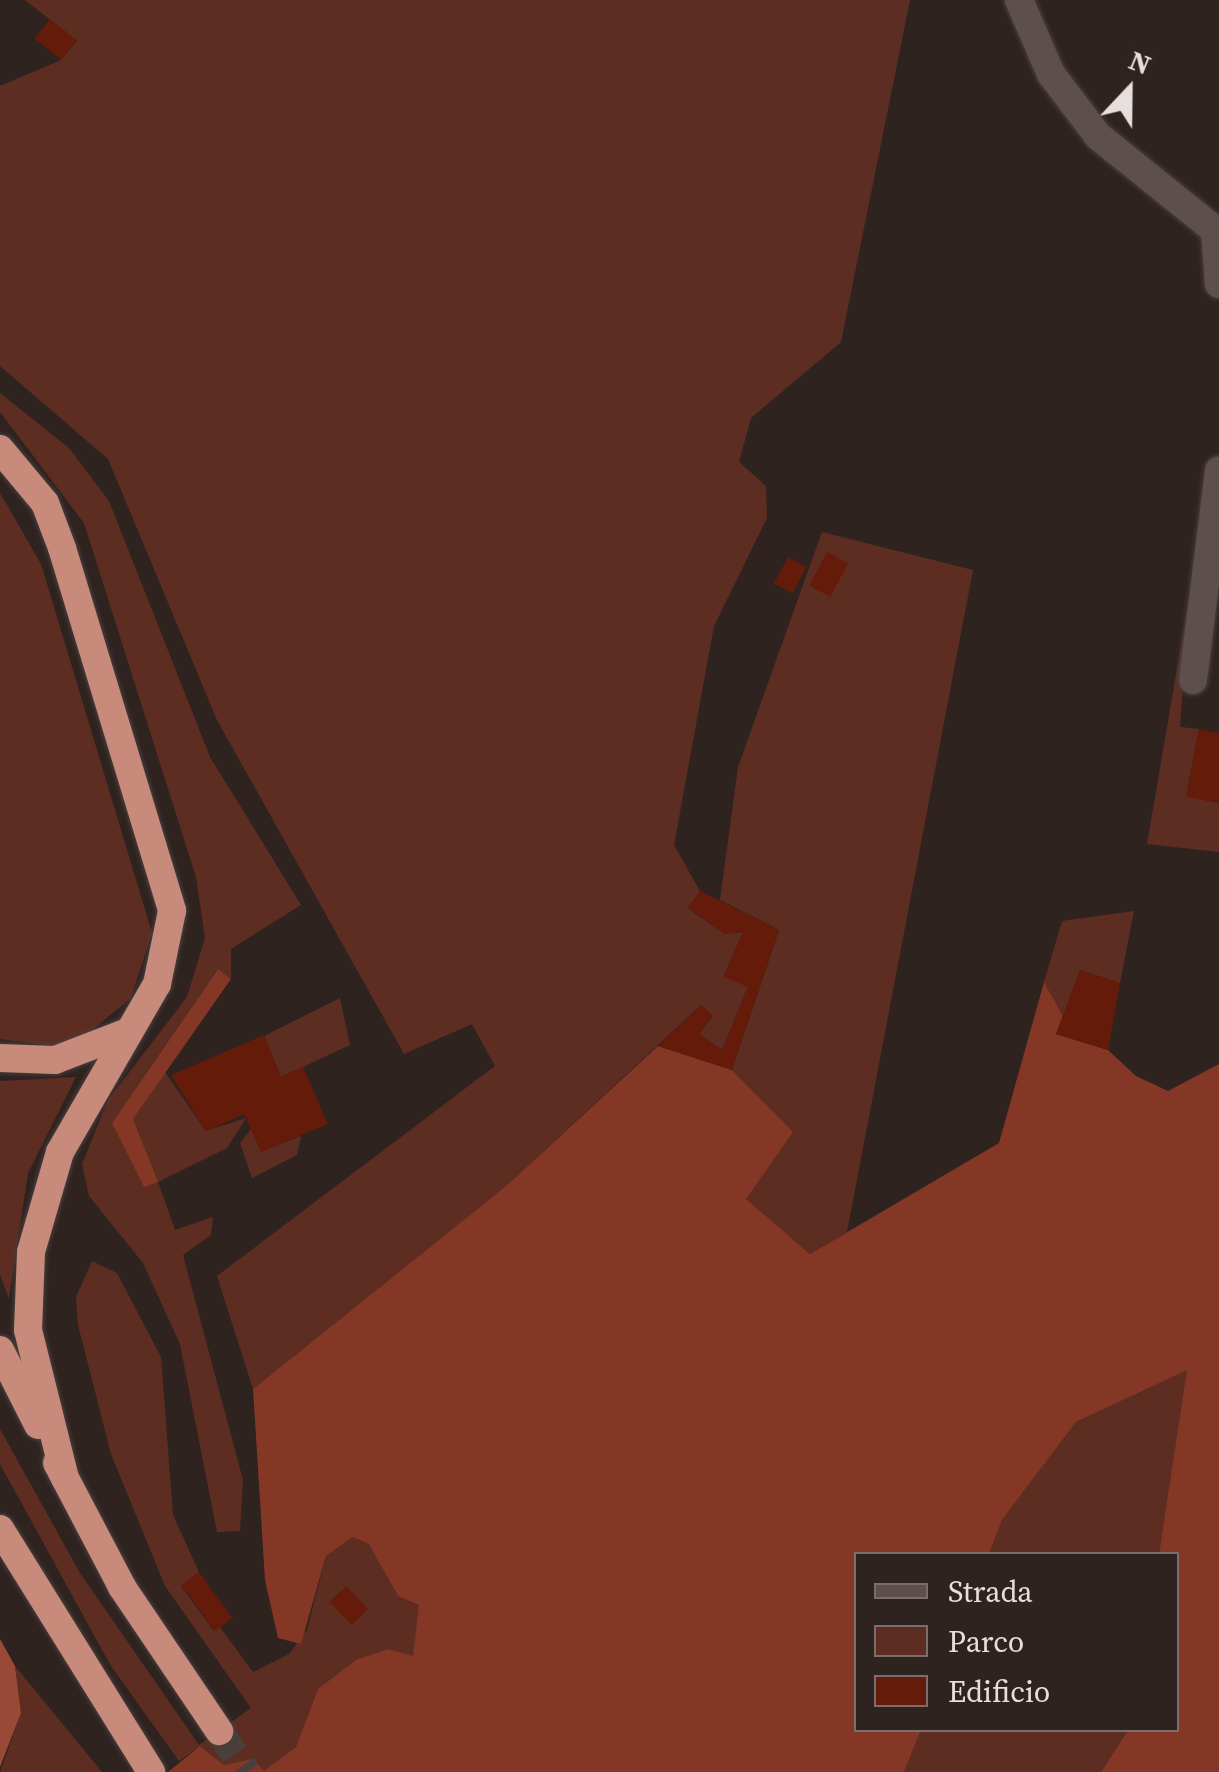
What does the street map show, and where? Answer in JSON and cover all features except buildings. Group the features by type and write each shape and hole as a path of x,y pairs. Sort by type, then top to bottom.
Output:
{"highway":[{"path":"0,449 45,502 172,911 157,984 125,1033 60,1152 31,1252 28,1330 65,1478"},
{"path":"0,1058 55,1060 125,1033"},
{"path":"0,1350 65,1478 219,1732"},
{"path":"0,1529 73,1655 151,1772"},
{"path":"0,1571 73,1655"}],"street":[{"path":"1020,0 1052,74 1098,136 1215,230 1219,284"},
{"path":"1193,680 1219,471"}],"green space":[{"path":"25,0 910,0 841,342 751,418 739,462 766,486 767,518 714,626 674,845 700,891 688,908 724,934 743,932 724,976 748,987 722,1050 699,1034 713,1016 701,1005 506,1186 253,1389 217,1276 495,1066 472,1024 404,1054 217,720 108,459 0,366 0,86 61,60 77,41"},
{"path":"0,393 69,448 109,501 210,757 301,905 231,949 231,979 217,970 112,1123 157,1181 133,1119 165,1072 206,1131 246,1118 227,1148 158,1182 175,1230 213,1217 211,1235 183,1255 243,1480 240,1531 217,1532 180,1344 143,1263 89,1196 82,1164 108,1100 187,997 205,938 196,877 84,523 0,412"},
{"path":"0,493 41,564 152,933 131,998 86,1035 53,1046 0,1039"},
{"path":"822,532 973,570 847,1232 810,1254 745,1199 792,1132 732,1070 779,930 720,900 738,767"},
{"path":"1190,593 1180,727 1199,729 1186,796 1219,803 1219,852 1147,844"},
{"path":"1134,911 1120,983 1080,970 1063,1016 1044,982 1062,921"},
{"path":"340,998 350,1045 281,1077 264,1036"},
{"path":"76,1077 28,1173 9,1299 0,1275 0,1081"},
{"path":"251,1129 262,1151 301,1136 297,1155 252,1178 240,1143"},
{"path":"92,1261 117,1273 161,1357 173,1515 199,1572 181,1586 213,1630 220,1627 253,1672 289,1654 307,1630 326,1556 353,1537 369,1543 398,1596 420,1605 413,1657 388,1649 327,1682 296,1747 264,1772 224,1765 200,1746 179,1761 111,1666 0,1464 0,1429 80,1573 199,1745 251,1708 165,1586 111,1454 78,1325 76,1297"},
{"path":"1188,1369 1159,1552 990,1552 1002,1520 1076,1422"},
{"path":"15,1666 102,1772 0,1772 21,1713"},
{"path":"920,1732 1127,1732 1101,1772 904,1772"}],"shaded area":[{"path":"218,969 231,979 133,1119 158,1182 144,1187 112,1123"},
{"path":"1044,982 1063,1016 1056,1034 1108,1050 1136,1076 1168,1091 1219,1064 1219,1772 1101,1772 1127,1732 1179,1732 1179,1552 1159,1552 1187,1370 1076,1422 1002,1520 990,1552 854,1552 854,1732 920,1732 904,1772 168,1772 200,1746 224,1765 253,1759 264,1771 296,1747 318,1689 356,1660 388,1649 413,1656 419,1605 398,1596 369,1544 353,1537 326,1556 301,1644 278,1638 265,1580 253,1389 506,1186 658,1046 732,1070 793,1132 746,1199 810,1254 999,1143"},
{"path":"0,1639 15,1666 21,1713 0,1767"}],"tunnel":[{"path":"219,1731 247,1772"}]}
